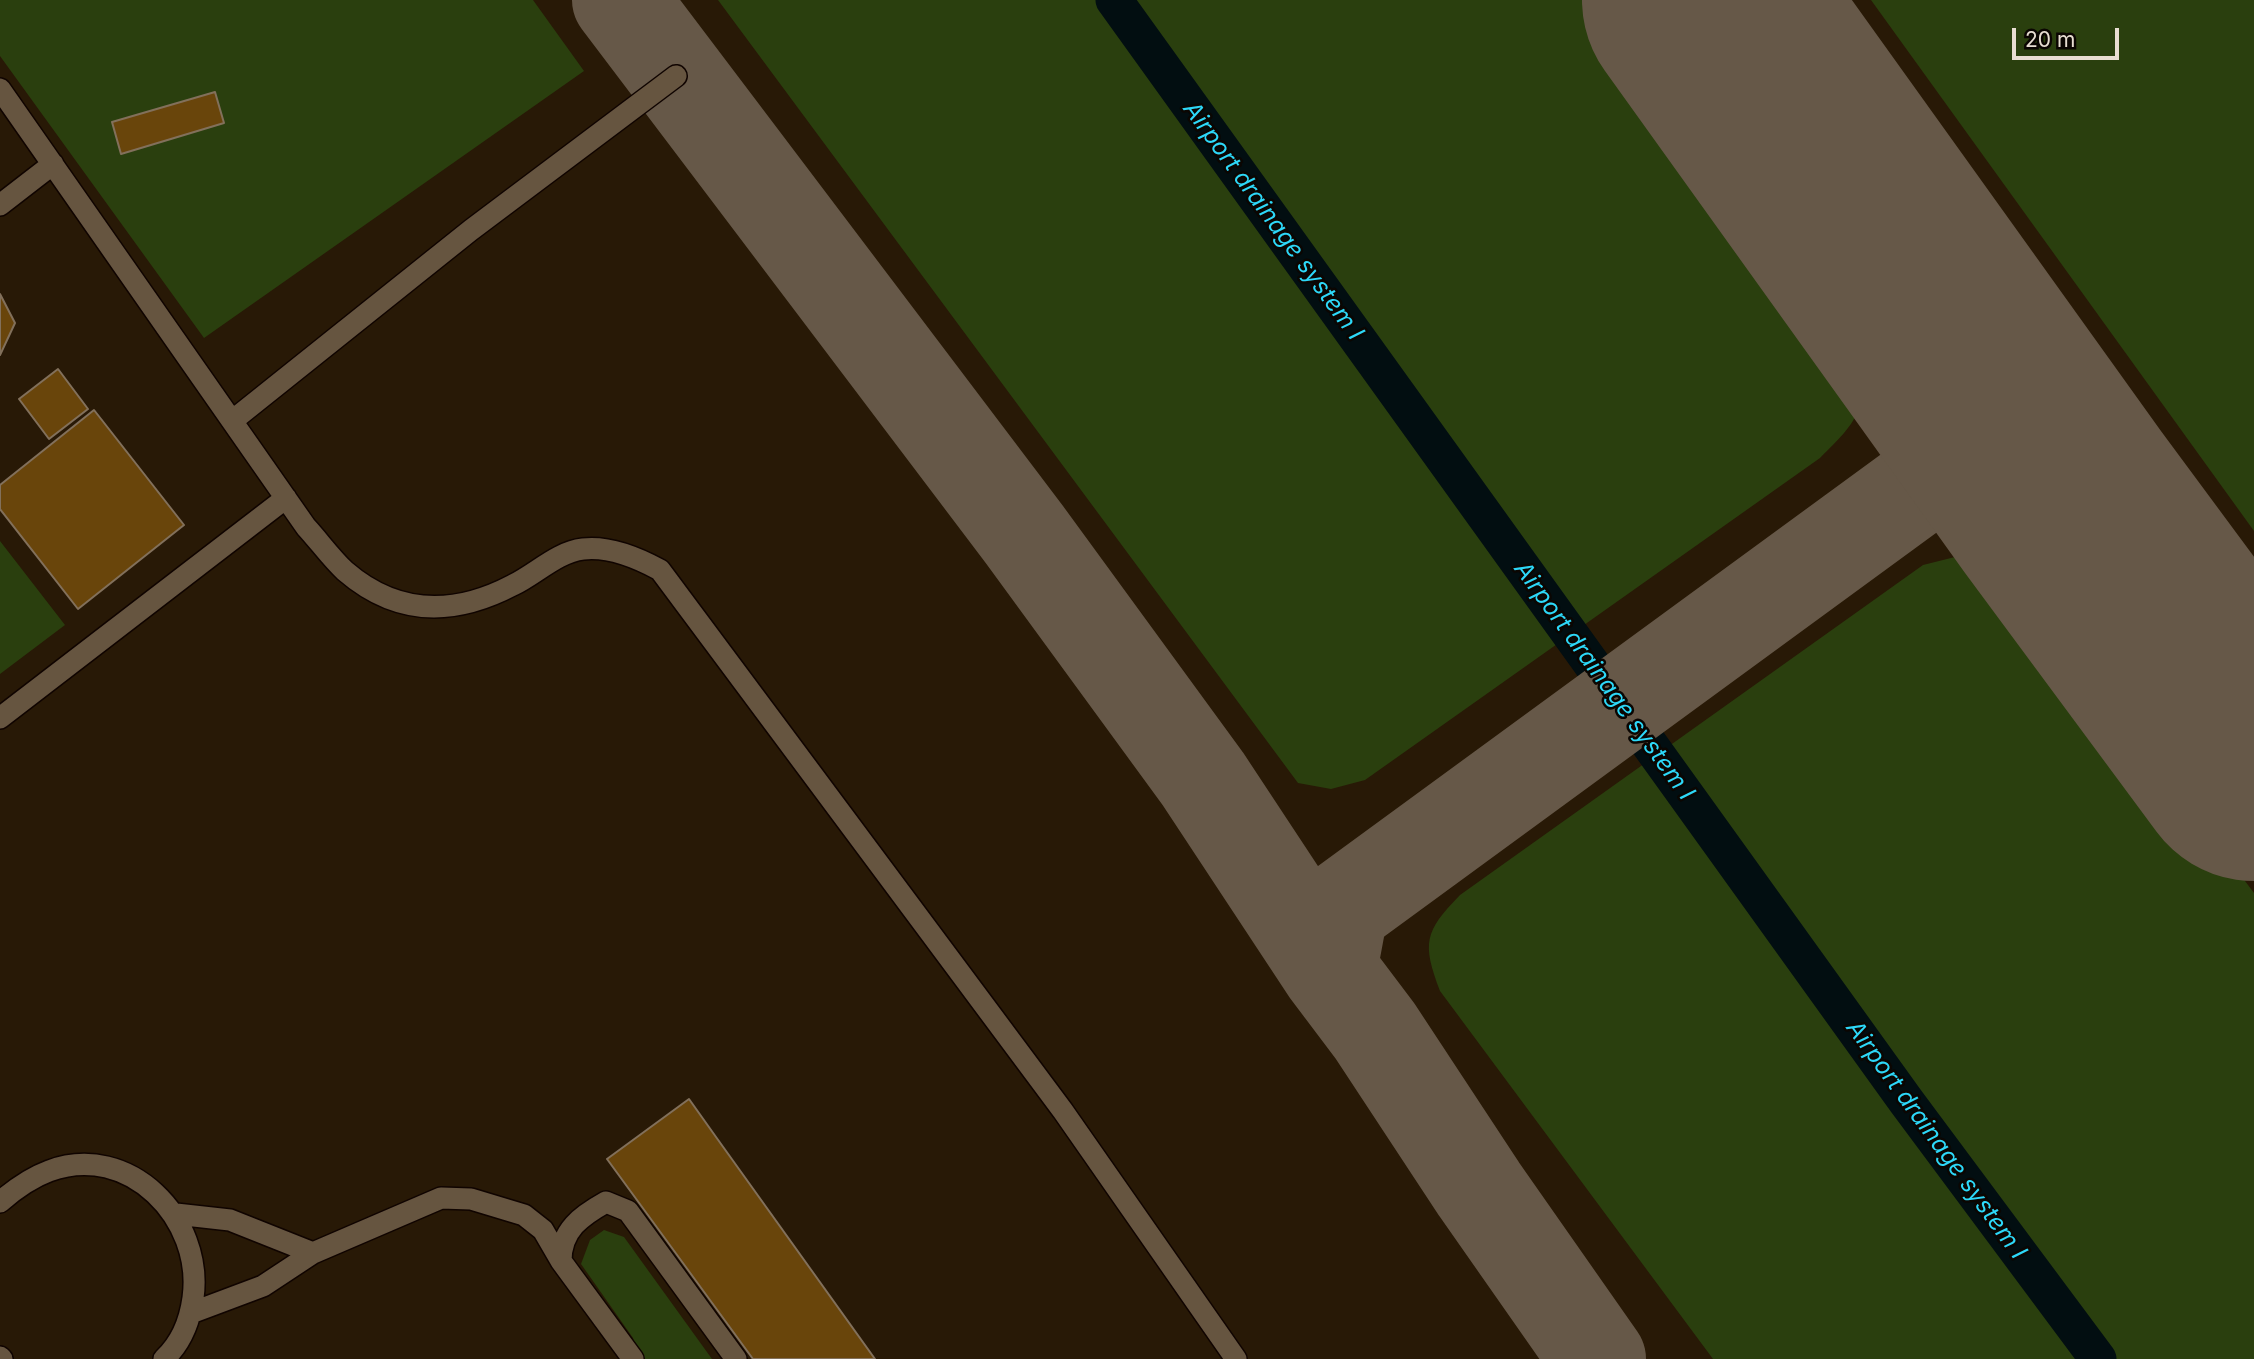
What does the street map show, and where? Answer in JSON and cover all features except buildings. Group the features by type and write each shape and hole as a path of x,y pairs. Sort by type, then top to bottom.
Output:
{"street":[{"path":"232,421 471,230 676,76"},
{"path":"0,89 286,498 345,571 386,597 420,608 465,606 513,585 556,558 583,549 633,557 660,570 1063,1111 1236,1359"},
{"path":"0,205 53,164"},
{"path":"0,718 286,498"},
{"path":"0,1202 10,1184 51,1170 97,1168 120,1172 151,1189 176,1214 191,1245 196,1279 191,1313 182,1335 164,1359"},
{"path":"191,1313 263,1286 313,1253 441,1198 471,1199 524,1215 543,1230 561,1261 633,1359"},
{"path":"561,1261 561,1247 570,1227 584,1214 606,1202 628,1211 736,1359"},
{"path":"176,1214 230,1220 313,1253"}],"green space":[{"path":"0,0 533,0 584,71 204,338 0,56"},
{"path":"718,0 1592,0 1860,358 1860,403 1851,424 1820,458 1365,780 1331,789 1298,783"},
{"path":"1871,0 2254,0 2254,531"},
{"path":"0,541 65,625 0,674"},
{"path":"1971,553 2012,569 2254,893 2254,1359 1713,1359 1440,991 1434,975 1429,949 1433,929 1460,895 1923,565"},
{"path":"604,1230 624,1237 712,1359 638,1359 633,1338 581,1264 590,1240"}],"waterway":[{"name":"Airport drainage system I","path":"1114,0 1906,1101 2098,1359"}],"taxiway":[{"path":"620,0 1024,534 1203,779 1329,970 1375,1031 1479,1189 1598,1359"},
{"path":"1329,970 1338,922 1346,905 1934,475 1951,439 1959,406 1956,372 1943,335"},
{"path":"1934,475 1969,473 2018,479 2063,502"}],"runway":[{"path":"1703,0 2063,502 2254,760"}]}
